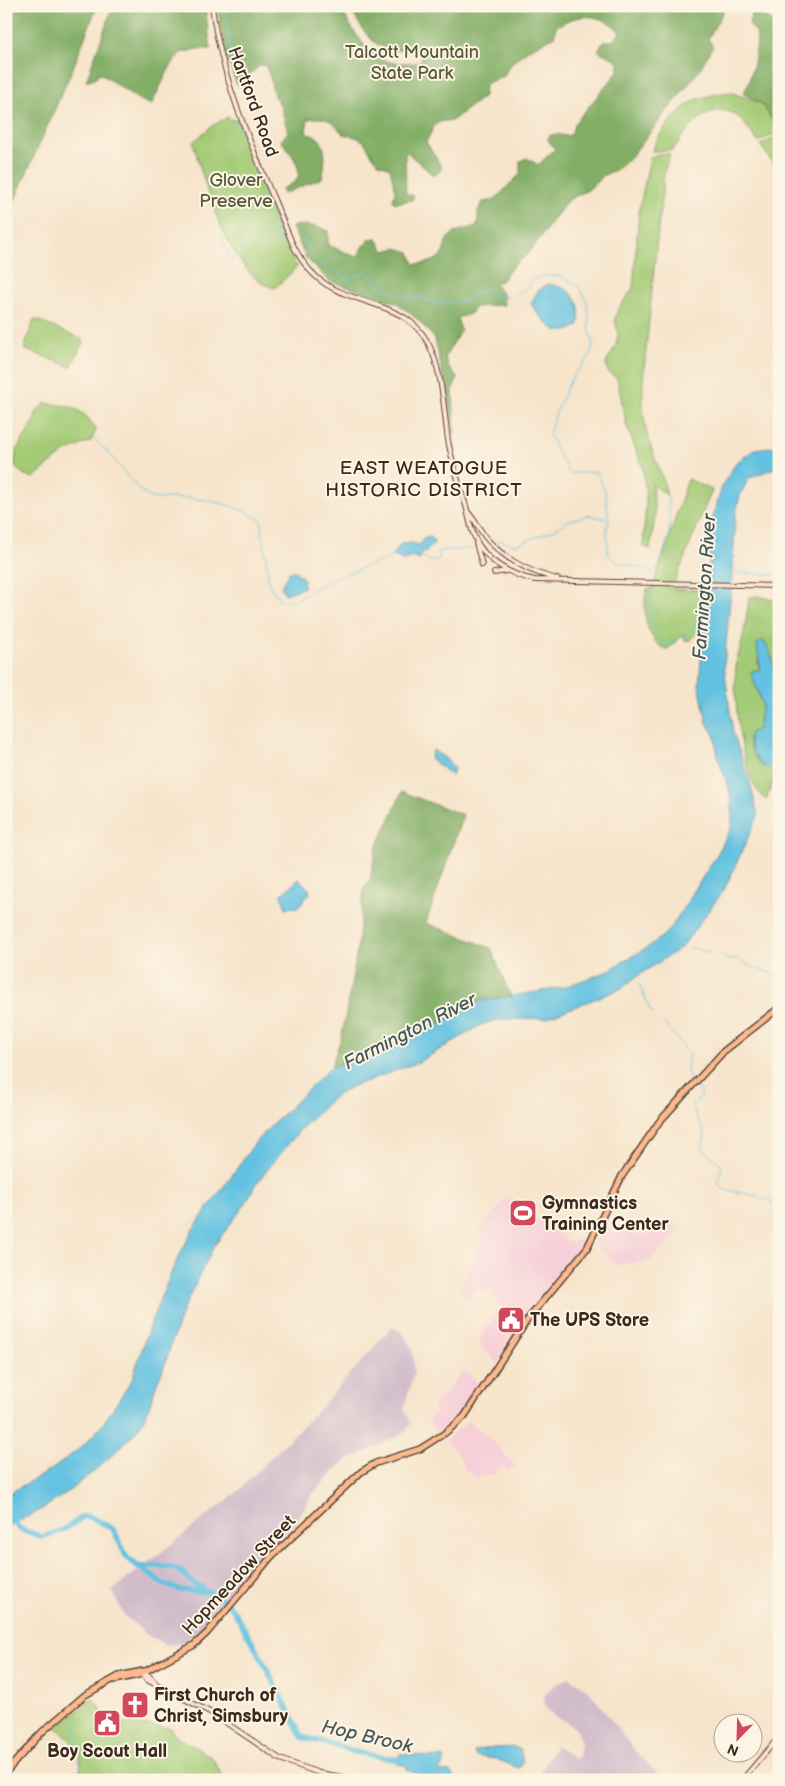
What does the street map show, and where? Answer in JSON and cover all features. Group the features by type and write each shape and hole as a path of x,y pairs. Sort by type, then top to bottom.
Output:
{"highway":[{"name":"Hopmeadow Street","path":"6,1772 28,1746 59,1716 94,1690 115,1680 129,1678 177,1656 194,1645 272,1556 361,1472 376,1463 425,1447 464,1418 532,1312 588,1247 622,1176 659,1122 724,1051 779,1008"}],"main road":[{"name":"Hartford Road","path":"212,6 218,45 228,80 293,245 303,263 320,280 335,289 383,305 401,314 414,325 429,344 436,366 451,454 475,539 487,555 508,572 535,580 779,586"},
{"name":"Hartford Road","path":"468,512 493,546 509,559 528,570 560,580"},
{"path":"475,539 482,565"},
{"path":"494,573 508,572"},
{"path":"144,1671 144,1678 210,1712 280,1759 319,1773 360,1780"},
{"path":"742,1780 779,1737"}],"shaded area":[{"path":"508,1196 570,1242 578,1240 586,1245 549,1287 522,1323 498,1363 480,1346 480,1337 503,1307 489,1292 477,1290 469,1301 458,1288 467,1279 469,1266 484,1241 477,1233"},
{"path":"606,1217 618,1229 645,1236 669,1218 681,1229 651,1260 617,1265 594,1243"},
{"path":"392,1327 402,1332 412,1349 414,1372 404,1408 411,1424 401,1435 343,1462 311,1495 293,1527 282,1536 229,1593 194,1636 181,1643 167,1645 148,1636 124,1615 112,1591 236,1493 320,1408"},
{"path":"464,1370 483,1387 462,1416 440,1435 428,1422 436,1411 433,1405"},
{"path":"468,1421 488,1436 515,1466 509,1472 502,1466 493,1474 477,1478 465,1469 458,1453 445,1441"},
{"path":"569,1677 589,1691 634,1750 664,1780 601,1780 597,1776 584,1780 536,1780 556,1745 574,1759 579,1757 581,1744 577,1730 555,1717 544,1706 545,1695 552,1687"}],"green space":[{"path":"6,6 97,6 73,68 6,220"},
{"path":"113,6 205,6 211,49 198,49 180,53 169,69 151,105 138,99 100,73 95,78 86,81"},
{"path":"217,6 339,6 363,44 379,58 389,62 412,63 422,59 419,49 392,50 378,45 366,33 349,6 726,6 708,39 713,46 698,72 630,158 616,170 604,175 588,190 568,200 528,254 514,265 502,280 495,284 503,295 504,305 475,307 470,314 457,318 461,330 445,357 449,368 458,378 453,388 455,436 435,339 417,319 397,303 329,281 306,258 292,227 305,225 325,229 328,231 328,245 354,256 358,256 366,243 371,239 377,239 384,251 396,248 410,252 414,264 435,260 442,254 448,237 478,224 478,211 483,202 494,200 520,174 520,161 527,158 538,165 555,149 548,140 549,136 572,134 574,124 617,73 619,67 616,60 598,50 604,41 613,41 620,33 619,31 604,20 588,17 572,19 556,27 554,37 518,57 504,76 485,84 484,96 453,120 440,122 435,125 426,142 441,166 441,170 434,176 407,152 405,153 406,194 414,196 412,200 395,203 393,201 395,190 390,168 377,162 362,140 343,134 332,122 320,118 308,119 306,132 317,137 323,146 325,162 322,178 283,194 282,189 296,181 299,173 294,158 281,141 288,132 280,104 274,96 265,65 259,66 239,84 236,84 225,52"},
{"path":"742,6 761,6 762,15 774,22 778,17 779,8 779,129 762,104 743,94 751,73 757,43 755,30 749,25 752,10"},
{"path":"730,92 762,104 779,132 758,142 738,117 729,112 719,110 701,118 692,125 673,150 652,151 668,124 686,106 700,98"},
{"name":"Glover Preserve","path":"228,117 231,120 238,119 282,237 297,267 275,288 259,280 244,267 232,248 212,203 193,142 212,126"},
{"path":"779,136 779,171 760,145"},
{"path":"657,154 670,154 665,169 659,219 643,381 643,402 647,433 667,495 652,484 655,517 650,549 643,546 646,500 643,468 627,427 617,378 608,372 606,363 616,346 618,333 615,319 618,309 633,288 639,210 650,158"},
{"path":"34,319 84,340 71,367 24,349"},
{"path":"45,403 69,407 81,412 96,430 91,441 65,452 33,478 23,474 14,466 17,449 34,422 37,411"},
{"path":"688,479 712,490 672,589 706,590 705,631 699,630 689,641 685,640 684,634 667,650 660,646 650,632 645,615 646,597 647,589 652,589"},
{"path":"758,596 779,601 779,695 772,662 764,642 758,659 759,671 753,670 751,673 762,704 758,729 750,733 749,742 762,767 774,758 774,738 779,728 779,767 766,800 757,790 744,756 735,693 737,659 744,634 749,597"},
{"path":"402,792 463,815 426,923 491,948 511,997 481,1001 403,1043 331,1067 342,1035 357,951 364,889 370,880 376,849"},
{"path":"93,1699 110,1721 145,1727 145,1725 171,1728 174,1735 212,1757 224,1780 77,1780 81,1762 80,1755 74,1744 56,1727"}],"water":[{"path":"548,284 564,288 574,297 579,310 578,326 567,331 557,331 536,311 531,303 538,291"},
{"path":"779,446 779,466 749,478 740,495 735,517 733,569 724,666 733,733 750,782 758,816 724,890 682,947 633,979 623,988 546,1018 496,1020 483,1024 419,1062 353,1086 334,1097 299,1131 255,1185 246,1203 214,1246 183,1309 148,1410 135,1432 75,1487 49,1505 6,1527 6,1495 54,1468 85,1444 103,1424 132,1380 151,1321 175,1264 193,1229 258,1139 331,1067 403,1043 481,1001 561,988 606,972 648,947 664,935 674,923 718,853 732,826 732,803 718,758 715,737 707,723 699,685 713,516 723,484 736,463 755,449"},
{"path":"430,537 434,540 434,543 426,552 421,552 420,559 414,557 403,560 392,555 401,544 412,543 420,545 423,539"},
{"path":"295,571 304,579 303,588 285,594 281,587 289,572"},
{"path":"761,640 771,655 774,666 779,706 779,725 774,740 774,759 768,768 761,764 755,756 749,739 750,733 758,729 762,704 751,673 753,670 759,671 760,668 757,644"},
{"path":"433,750 445,758 454,768 452,776 430,758"},
{"path":"299,879 309,889 310,893 298,907 286,908 281,895"},
{"path":"515,1747 520,1750 523,1761 519,1768 496,1759 476,1756 474,1752 487,1748"},
{"path":"400,1754 445,1758 443,1766 437,1771 450,1772 456,1780 429,1778 407,1770 407,1766 396,1763"}],"waterway":[{"path":"224,6 231,54 230,66 240,82 238,86"},
{"path":"232,118 241,132 278,235 284,243"},
{"path":"219,232 231,260 261,237 272,234 277,242 280,239"},
{"path":"301,238 319,264 331,268 348,279 366,272 378,284 405,298 418,296 436,304 463,301 486,289 496,297 509,296"},
{"path":"516,293 528,288 533,279 554,276 572,282 584,295 588,305 593,347 591,354 572,378 565,391 549,435 569,473 597,472 605,491 609,522 607,526 608,554 623,564 646,569 651,572 651,577"},
{"path":"93,438 139,489 152,498 184,498 214,502 234,507 261,520 269,584 280,600 292,602 328,581 394,556"},
{"path":"652,572 664,557 667,547 670,525 667,495"},
{"path":"496,543 500,540 515,545 554,530 567,521 589,515 607,519"},
{"path":"421,556 432,562 440,558 438,551 473,549"},
{"path":"734,572 774,575 779,571"},
{"name":"Farmington River","path":"650,588 652,623 662,643 680,638 696,626 705,626"},
{"path":"688,950 693,948 710,953"},
{"path":"719,954 729,960 737,959 754,968 772,973 779,979"},
{"path":"639,984 650,1010 654,1014"},
{"path":"663,1022 689,1053 687,1070 690,1080"},
{"path":"697,1087 701,1092 701,1097 692,1106 705,1135 702,1148 722,1165 718,1184 723,1189 757,1196 779,1205"},
{"name":"Hop Brook","path":"12,1519 20,1529 42,1537 65,1529 84,1516 93,1518 113,1529 127,1558 163,1584 180,1590 209,1592 226,1602 234,1611 259,1654 302,1737 355,1752 405,1761"},
{"name":"Hop Brook","path":"138,1567 174,1568 184,1574 193,1584 202,1587"},
{"path":"78,1720 76,1749 82,1770 78,1780"}],"place":[{"name":"Gymnastics Training Center","path":"523,1213"},
{"name":"The UPS Store","path":"511,1320"},
{"name":"First Church of Christ, Simsbury","path":"135,1705"},
{"name":"Boy Scout Hall","path":"107,1723"}],"district":[{"name":"EAST WEATOGUE HISTORIC DISTRICT","path":"424,479"}],"park label":[{"name":"Talcott Mountain State Park","path":"412,62"}]}
